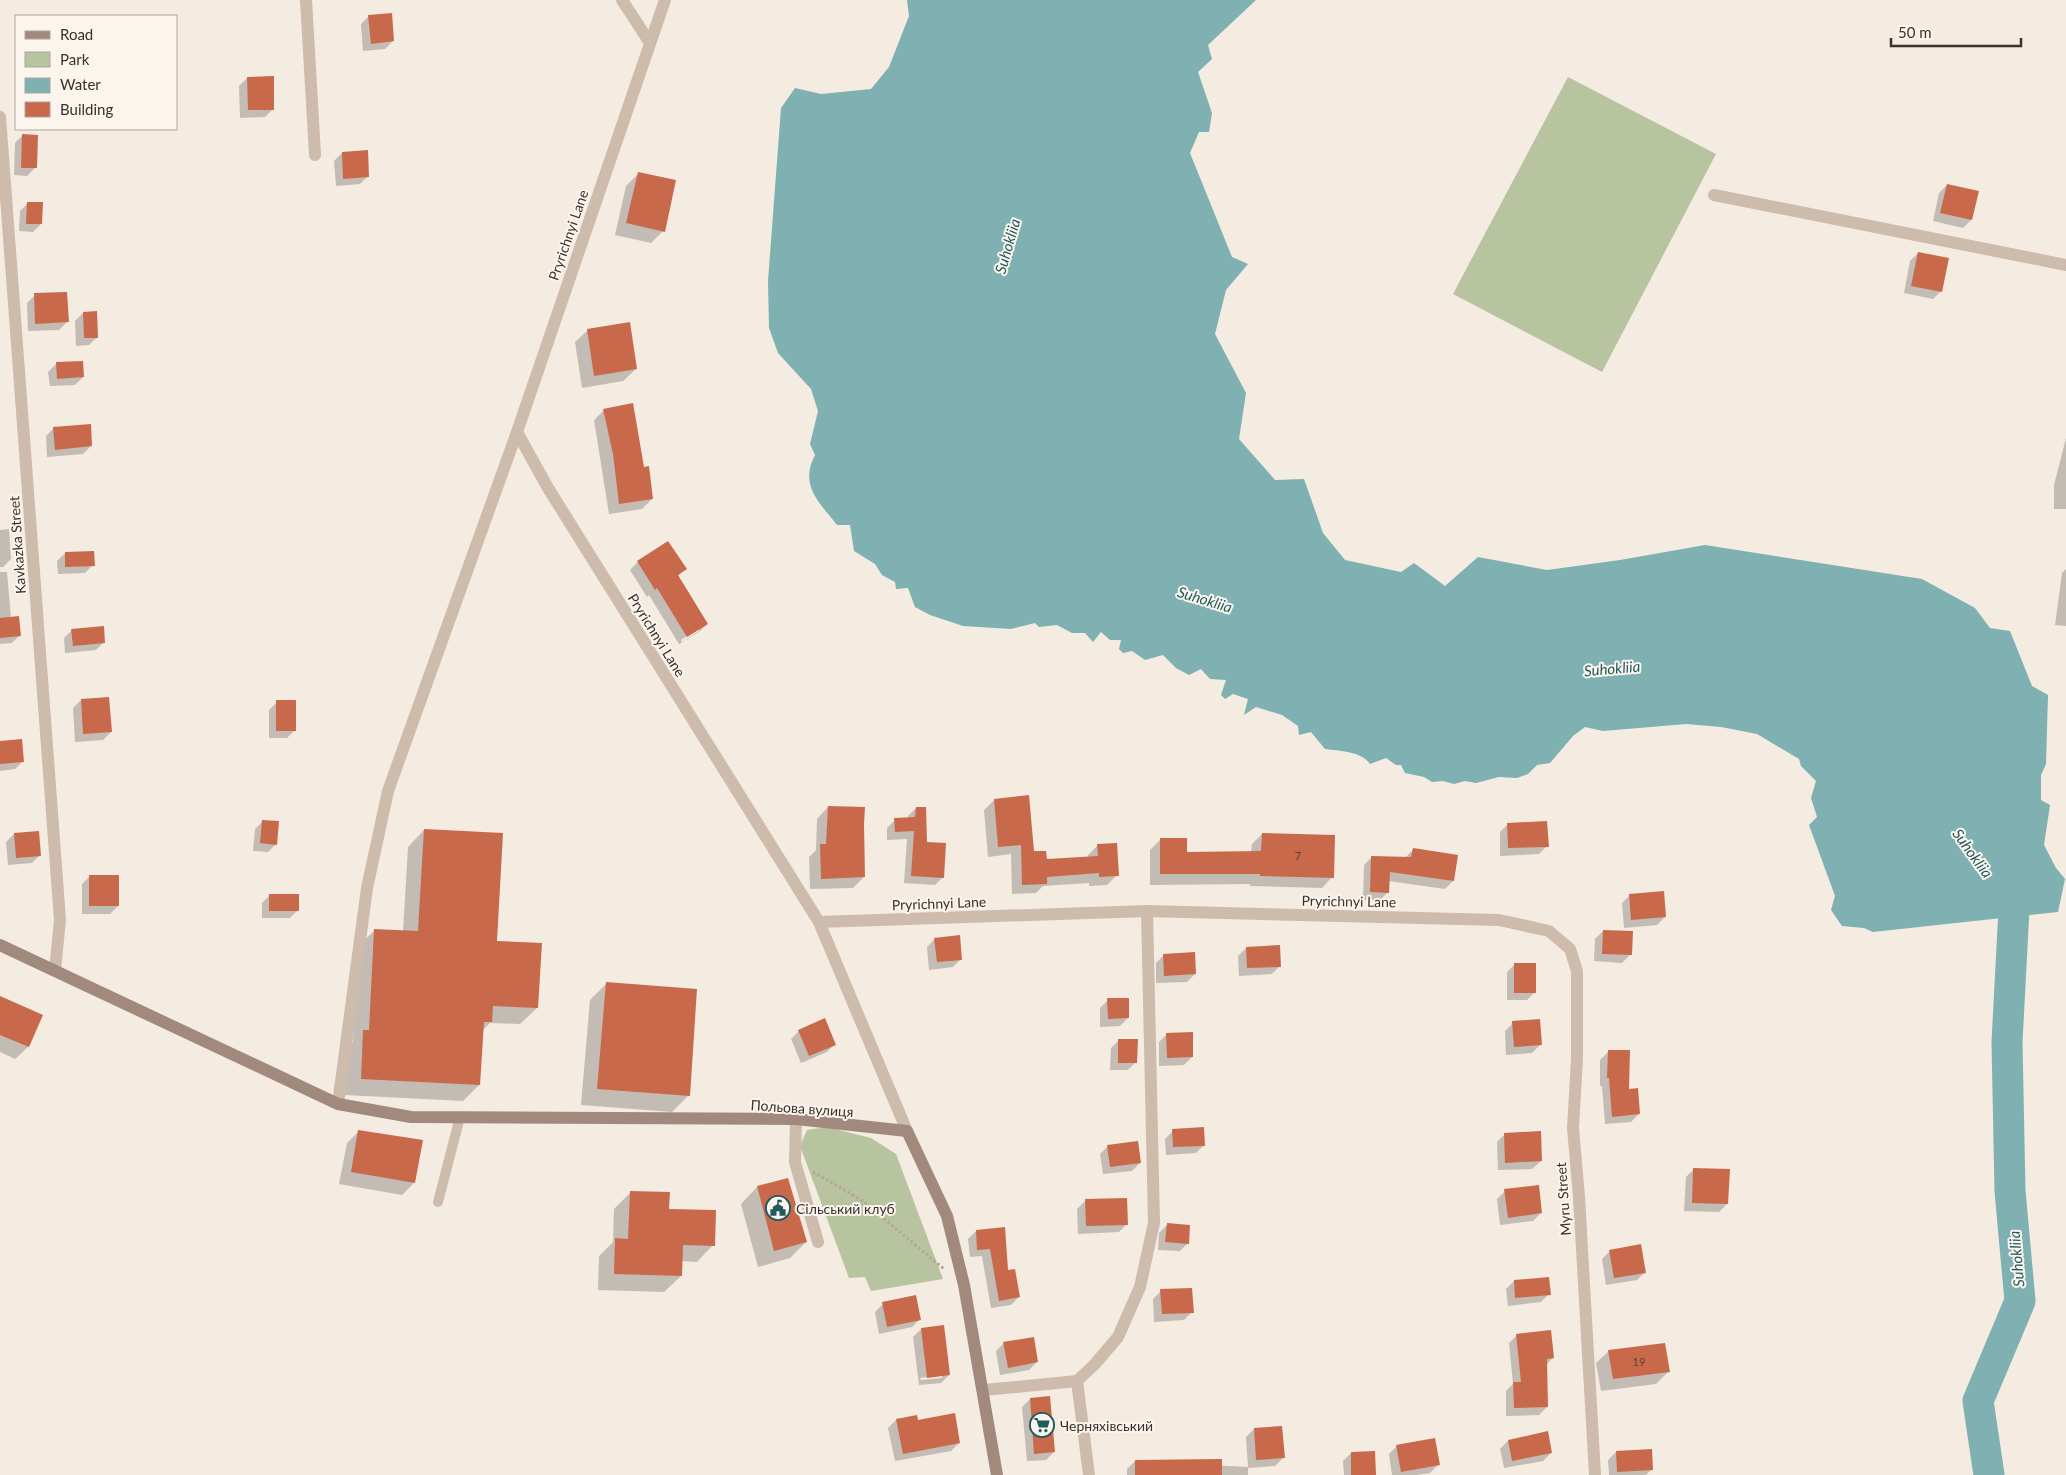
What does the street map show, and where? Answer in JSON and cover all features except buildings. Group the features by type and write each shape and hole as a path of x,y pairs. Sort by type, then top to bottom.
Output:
{"street":[{"path":"306,0 314,155"},
{"path":"622,0 650,43"},
{"name":"Pryrichnyi Lane","path":"665,0 517,432 553,496 819,922 1147,911 1499,920 1549,931"},
{"name":"Kavkazka Street","path":"0,118 60,920 55,970"},
{"path":"1714,195 2066,265"},
{"path":"338,1104 367,888 388,791 517,432"},
{"path":"984,1390 1077,1381 1095,1364 1118,1337 1140,1287 1154,1223 1147,911"},
{"path":"819,922 907,1131 947,1216 964,1285 984,1390 997,1475"},
{"name":"Myru Street","path":"1549,931 1570,949 1577,971 1577,1059 1572,1128 1579,1197 1595,1475"},
{"name":"Польова вулиця","path":"0,945 338,1104 411,1117 796,1119 907,1131"},
{"path":"796,1119 795,1162 818,1242"},
{"path":"1077,1381 1089,1475"}],"lane":[{"path":"438,1202 460,1117"}],"path":[{"path":"795,1162 863,1201 964,1285"}],"green space":[{"path":"1568,77 1716,154 1602,372 1453,294"},
{"path":"827,1127 871,1138 896,1154 943,1279 871,1291 865,1277 849,1278 800,1146 807,1130"}],"water":[{"path":"907,0 1256,0 1208,45 1212,59 1198,72 1212,113 1209,132 1199,132 1190,153 1232,257 1248,264 1226,290 1215,334 1246,393 1239,439 1275,480 1304,479 1323,533 1345,560 1401,572 1414,563 1445,586 1478,557 1547,570 1620,560 1705,545 1922,579 1975,608 1990,628 2010,631 2032,686 2048,695 2046,764 2041,775 2041,800 2050,805 2044,845 2056,868 2065,879 2058,912 1873,932 1864,928 1842,926 1831,910 1835,896 1809,825 1817,817 1811,798 1816,781 1801,766 1799,759 1757,734 1721,727 1686,724 1603,731 1585,727 1573,736 1550,763 1537,765 1528,774 1517,778 1499,777 1476,783 1465,781 1454,784 1443,781 1432,782 1424,777 1405,773 1401,765 1396,765 1386,758 1370,764 1362,756 1356,754 1325,749 1311,732 1299,735 1298,726 1282,715 1256,707 1244,715 1248,699 1233,694 1225,699 1221,695 1226,680 1210,679 1201,669 1189,675 1176,668 1163,655 1145,660 1132,651 1123,653 1119,649 1121,640 1110,640 1101,632 1093,642 1085,633 1072,633 1057,625 1039,627 1035,623 1011,629 963,626 930,615 915,607 908,588 896,589 895,582 882,575 875,564 854,551 850,525 837,525 813,493 809,475 815,455 810,444 818,411 811,389 778,353 769,328 768,281 781,108 795,88 821,94 871,89 889,67 909,16"}],"waterway":[{"name":"Suhokliia","path":"1989,1475 1978,1401 2020,1301 2010,1191 2007,1042 2014,909 1994,882"}],"place":[{"name":"Сільський клуб","path":"778,1208"},
{"name":"Черняхівський","path":"1042,1425"}]}
